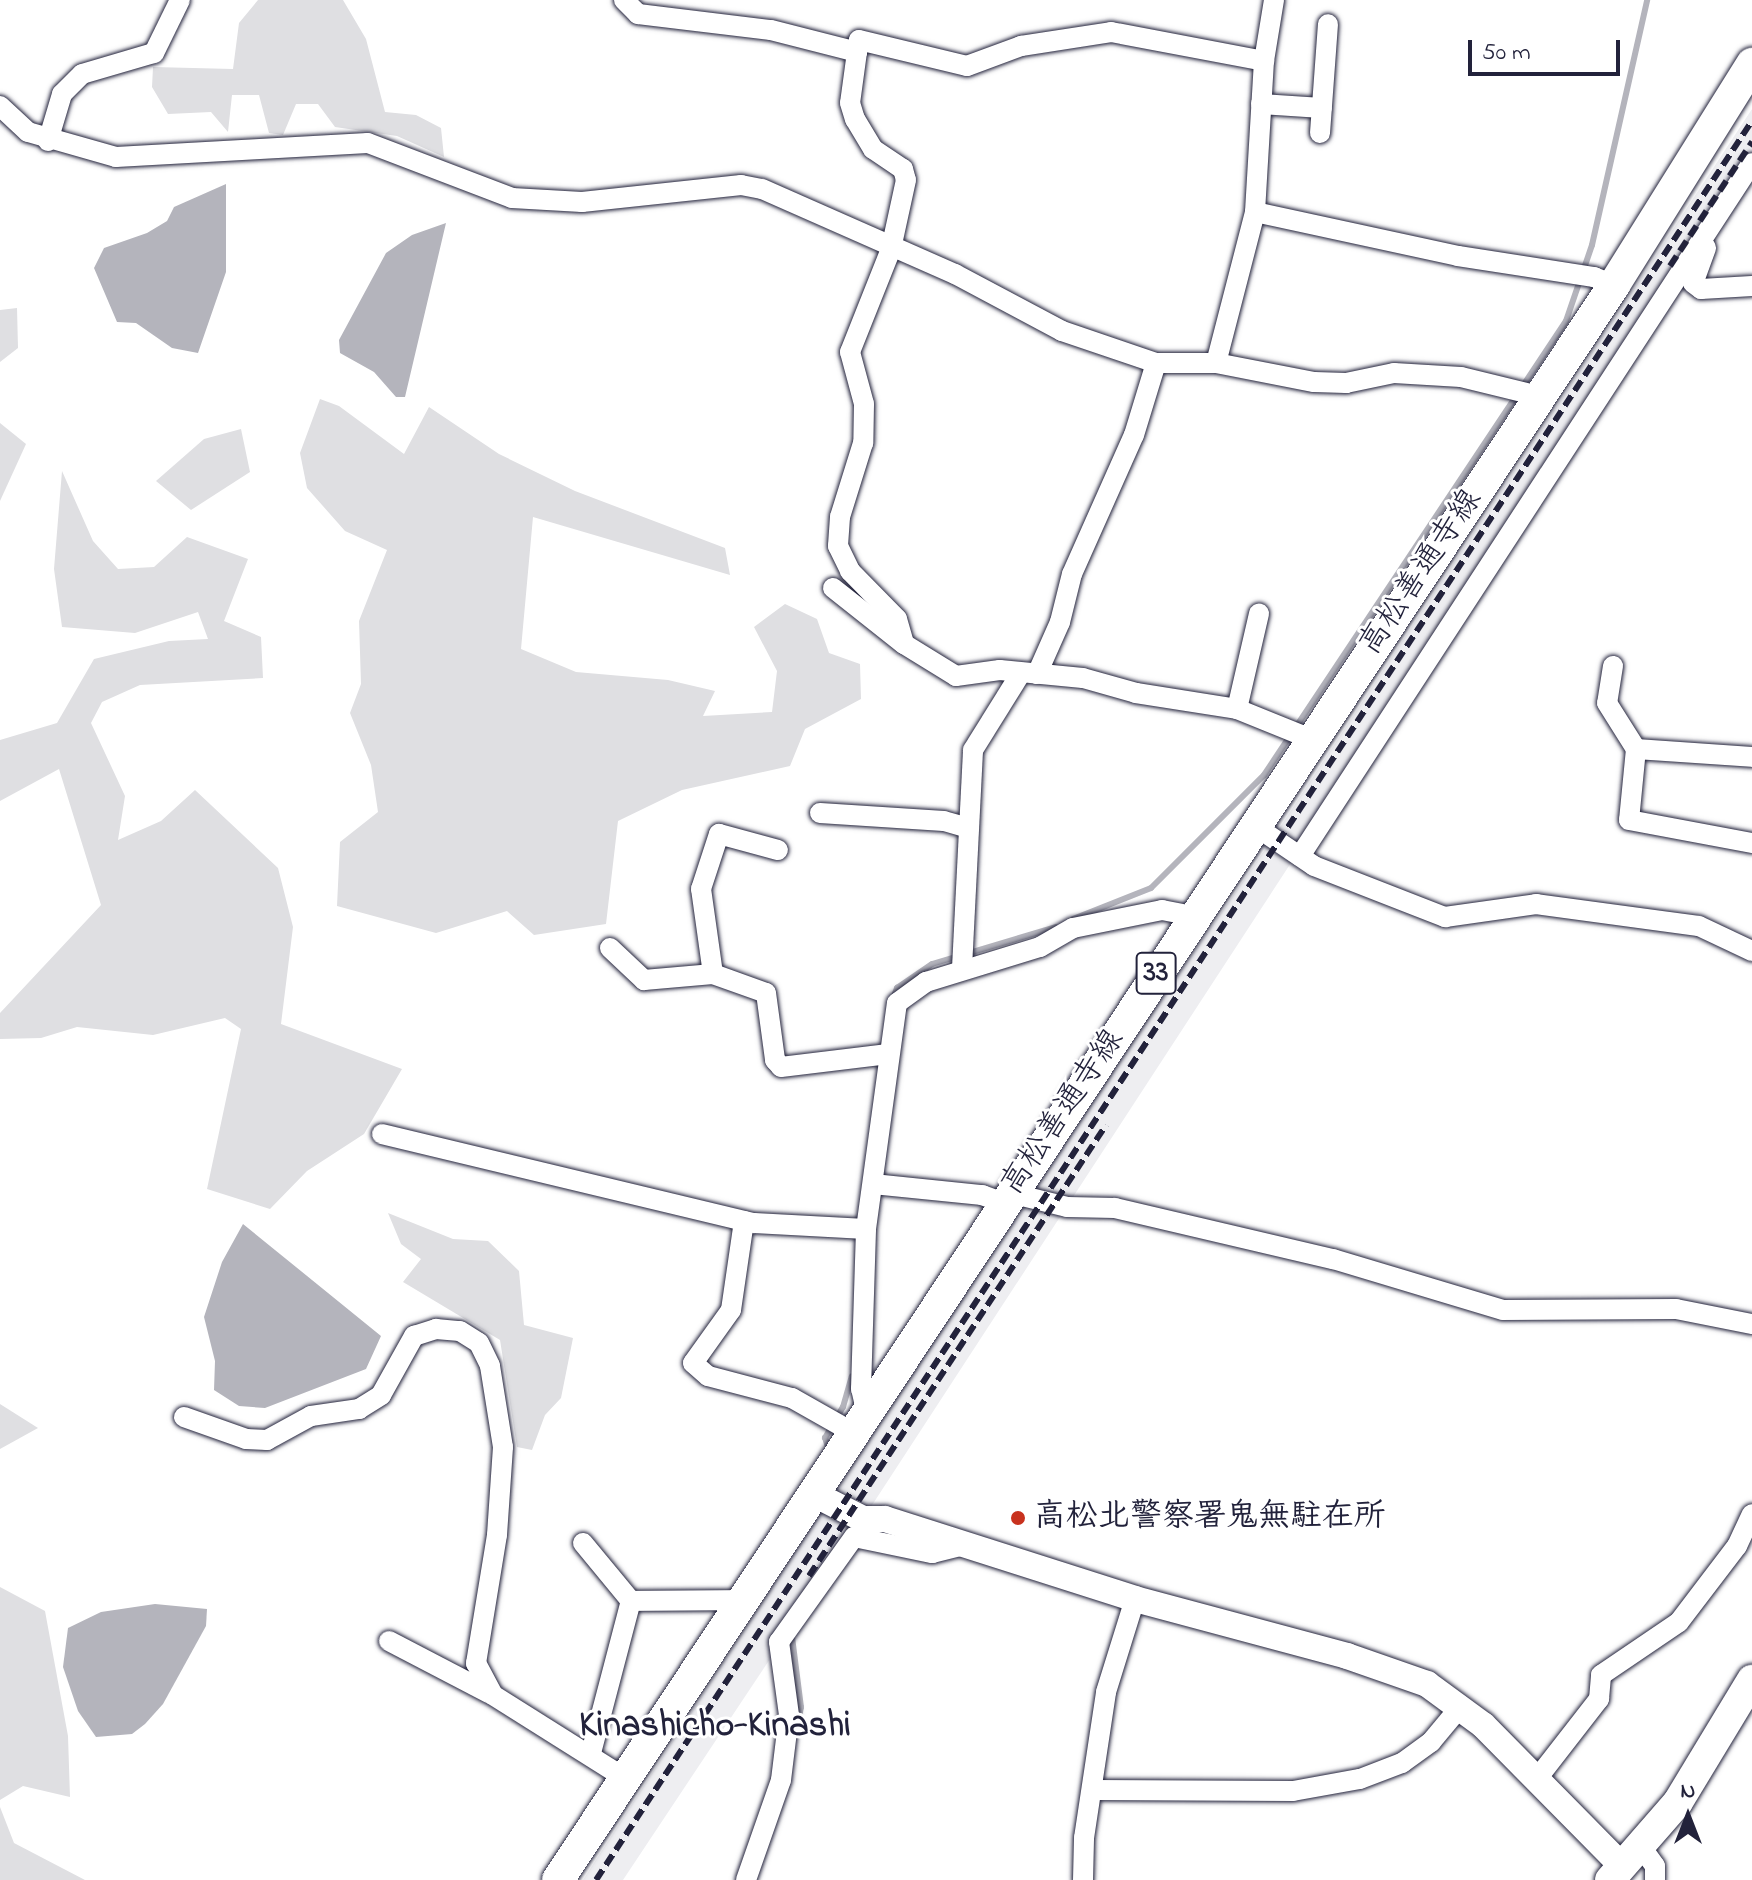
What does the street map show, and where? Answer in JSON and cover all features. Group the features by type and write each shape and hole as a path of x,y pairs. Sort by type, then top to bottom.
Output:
{"main road":[{"name":"高松善通寺線","path":"558,1880 859,1421 1614,285 1752,64"},
{"path":"1625,1865 1678,1802 1752,1680"}],"street":[{"path":"48,141 62,94 82,74 154,53 180,0"},
{"path":"624,0 638,14 771,30 857,52"},
{"path":"1216,363 1255,212 1264,61 1274,0"},
{"path":"1320,133 1328,24"},
{"path":"904,644 897,619 850,571 838,546 840,517 863,443 864,404 850,352 891,249 906,180 903,169 873,149 855,119 850,103 859,40 967,66 1021,46 1111,32 1264,61"},
{"path":"1261,104 1322,108"},
{"path":"2,112 28,132 48,141 116,157 172,157 317,142 368,143 512,198 582,202 741,185 762,189 891,249 955,274 1062,331 1156,363 1216,363 1314,382 1346,383 1394,373 1461,377 1539,396"},
{"path":"1300,856 1752,163"},
{"path":"1255,212 1458,256 1594,277 1614,285"},
{"path":"1709,228 1693,283 1701,289 1752,286"},
{"path":"962,968 973,750 1029,674 1060,622 1072,574 1134,435 1156,363"},
{"path":"833,588 904,644 956,676 1029,674 1237,709 1311,739"},
{"path":"1237,709 1259,614"},
{"path":"1613,666 1607,703 1636,749 1629,820 1752,843"},
{"path":"1636,749 1752,757"},
{"path":"820,813 944,821 969,828"},
{"path":"1255,826 1300,856 1445,917 1536,904 1699,926 1752,951"},
{"path":"713,974 701,889 719,834 778,850"},
{"path":"744,1221 731,1310 693,1363 708,1376 792,1398 859,1421 866,1229 897,1003 909,990 962,968 1040,947 1073,928 1115,917 1162,910 1194,916"},
{"path":"610,948 644,980 713,974 766,993 775,1060 781,1067 888,1054"},
{"path":"382,1134 744,1221 866,1229"},
{"path":"873,1184 1067,1207 1115,1208 1333,1259 1503,1310 1676,1309 1752,1324"},
{"path":"184,1417 246,1439 267,1440 311,1416 359,1409 381,1395 414,1336 436,1329 460,1331 479,1343 490,1366 503,1447 497,1535 476,1663 493,1695"},
{"path":"812,1493 863,1519 885,1519 1135,1599 1400,1672 1461,1706 1625,1865 1655,1866 1655,1880"},
{"path":"1536,1780 1599,1699 1601,1675 1679,1622 1737,1546 1752,1514"},
{"path":"746,1880 781,1780 789,1715 779,1642 854,1537 932,1553 969,1544"},
{"path":"583,1543 631,1601"},
{"path":"1083,1880 1084,1838 1094,1790 1106,1692 1135,1599"},
{"path":"631,1601 742,1600"},
{"path":"591,1753 631,1601"},
{"path":"389,1641 493,1695 591,1753 625,1778"},
{"path":"1094,1790 1293,1791 1360,1779 1402,1763 1431,1742 1461,1706"}],"shaded area":[{"path":"258,0 343,0 366,39 385,112 416,115 441,128 444,157 397,136 335,127 318,104 296,104 283,135 269,133 259,95 232,95 228,132 211,112 168,114 152,87 153,67 233,69 239,23"},
{"path":"1752,109 1752,156 863,1519 623,1880 583,1880 1024,1197 1273,838"},
{"path":"226,184 226,272 198,353 172,348 136,323 117,322 94,268 104,248 147,233 167,221 174,207"},
{"path":"446,223 405,397 396,397 374,372 340,353 339,340 386,253 412,235"},
{"path":"17,308 18,348 0,362 0,310"},
{"path":"320,399 339,406 404,454 429,407 499,454 575,491 725,548 730,575 533,517 521,649 576,672 668,680 715,691 703,716 772,712 777,671 754,627 785,604 817,619 829,653 860,664 861,699 805,729 790,766 682,790 618,821 606,924 534,935 507,911 436,933 337,906 340,842 378,812 371,765 350,713 361,684 359,621 387,550 345,531 307,488 300,453"},
{"path":"0,423 26,444 0,501"},
{"path":"241,429 250,472 191,510 156,481 204,439"},
{"path":"62,471 93,541 118,569 154,567 187,537 248,559 224,621 261,637 263,678 140,685 102,702 91,723 125,796 118,840 161,821 195,790 278,868 293,927 281,1024 402,1069 364,1134 307,1171 270,1209 207,1189 241,1029 225,1018 153,1035 77,1027 41,1038 0,1039 0,1013 101,905 59,769 0,801 0,740 57,723 94,659 169,641 208,639 198,612 135,633 62,627 54,569"},
{"path":"388,1213 453,1239 488,1241 519,1271 524,1325 573,1338 561,1398 545,1415 532,1450 517,1447 500,1340 403,1282 421,1259 401,1244"},
{"path":"243,1224 381,1336 366,1369 265,1408 239,1406 214,1390 215,1361 204,1317 222,1262"},
{"path":"0,1404 38,1428 0,1449"},
{"path":"0,1587 45,1611 68,1736 70,1797 23,1786 0,1800"},
{"path":"155,1604 207,1609 206,1626 163,1704 145,1724 132,1734 96,1737 78,1711 63,1667 68,1628 101,1612"},
{"path":"0,1807 14,1843 85,1880 0,1880"}],"waterway":[{"path":"1073,919 1151,888 1264,775 1566,321 1592,245 1647,0"},
{"path":"894,996 897,988 932,964 1056,927"},
{"path":"829,1450 825,1438 843,1407 852,1376"},
{"path":"792,1637 801,1707 797,1728"}],"railway":[{"path":"596,1880 1752,121"},
{"path":"1670,266 1752,142"},
{"path":"809,1576 1106,1125"}],"place":[{"name":"高松北警察署鬼無駐在所","path":"1018,1518"}],"district":[{"name":"Kinashicho-Kinashi","path":"715,1727"}]}
